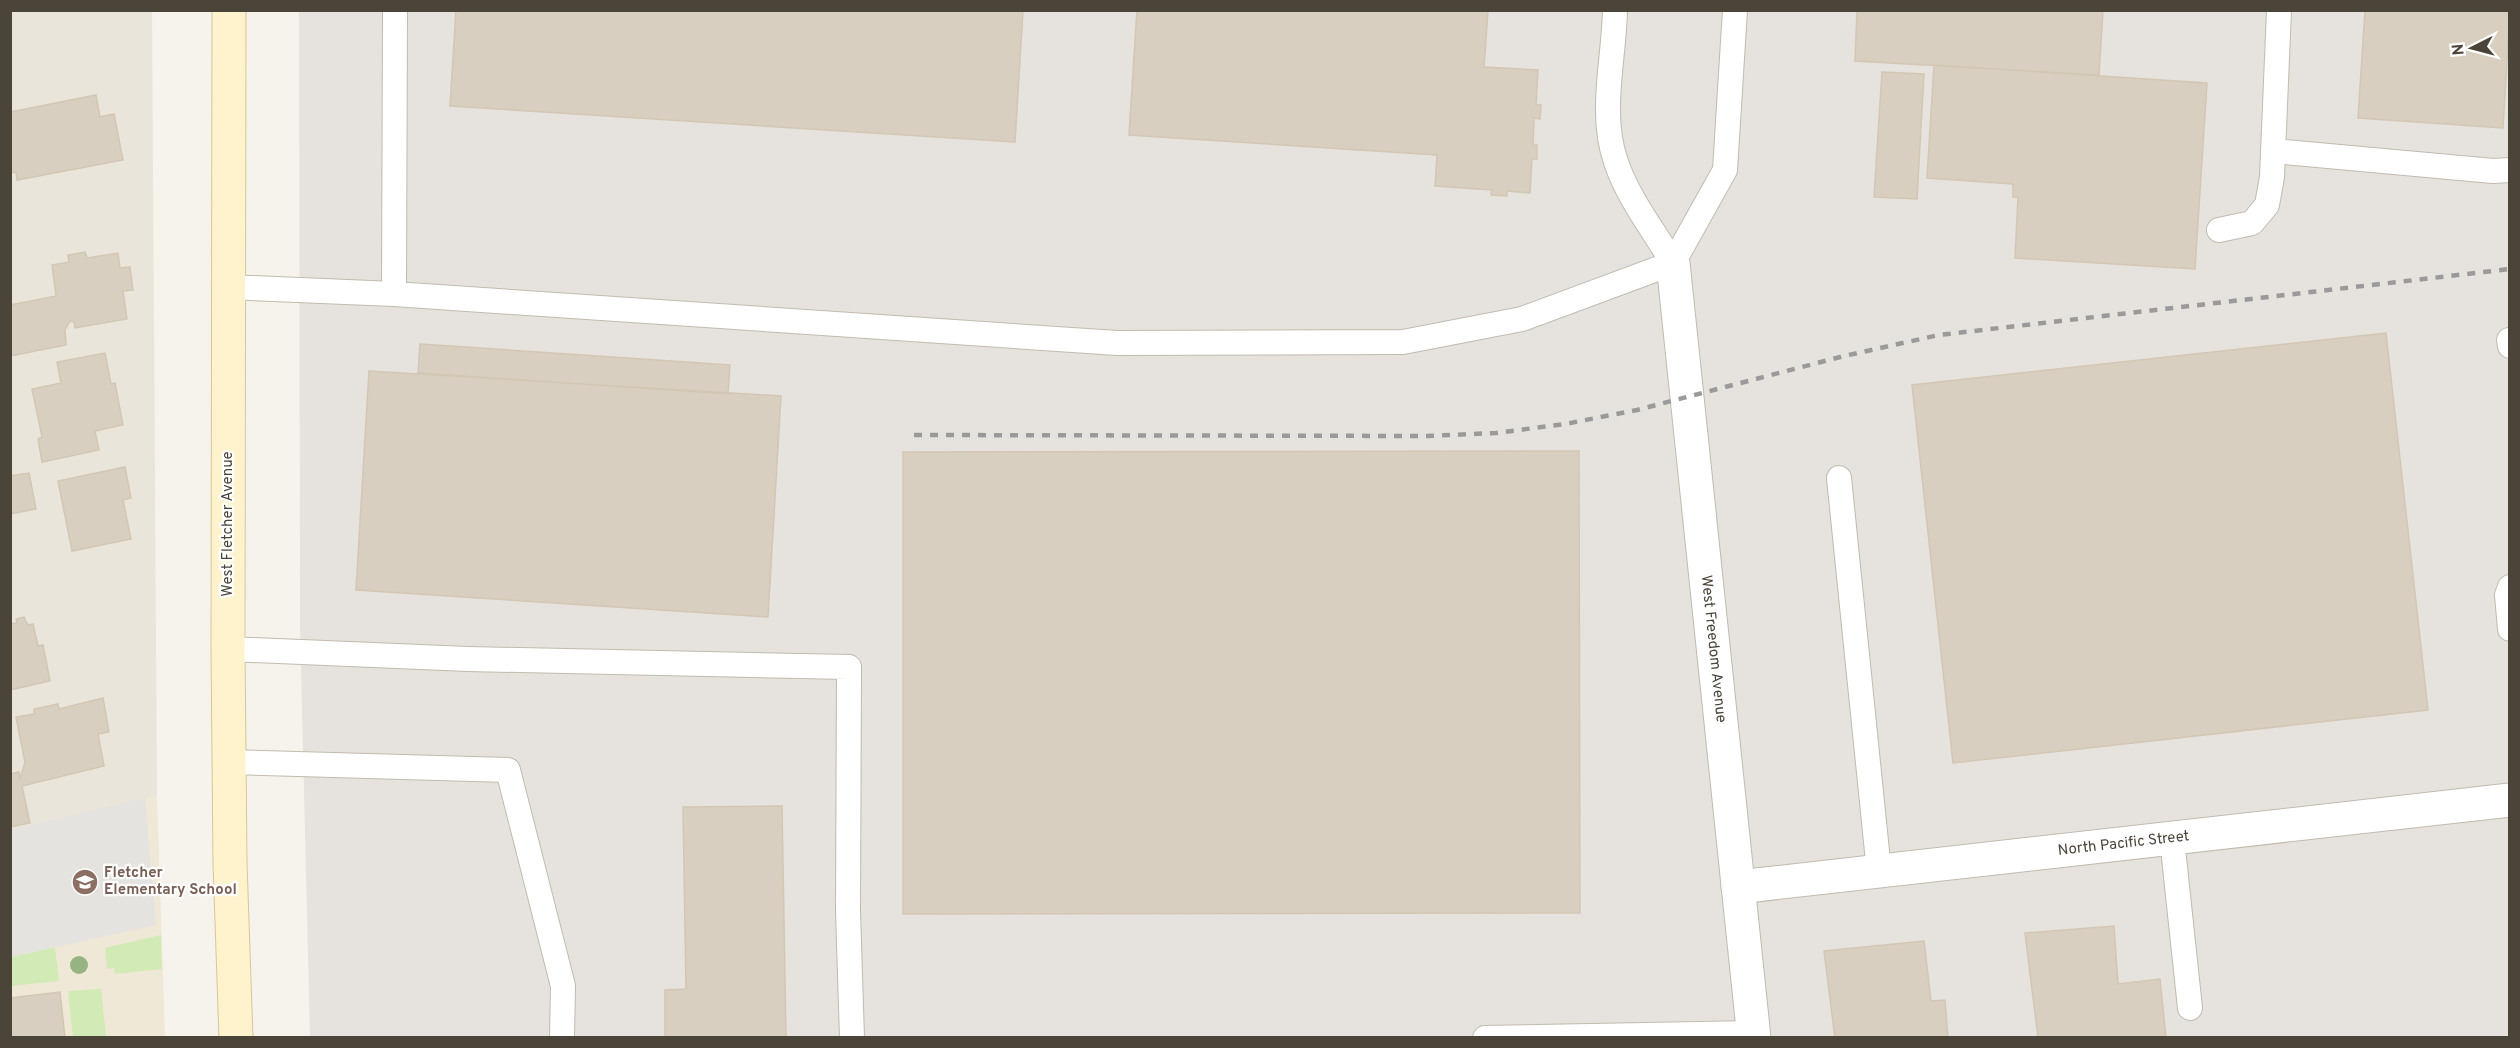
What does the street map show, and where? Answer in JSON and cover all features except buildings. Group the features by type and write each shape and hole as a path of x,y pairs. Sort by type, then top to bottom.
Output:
{"street":[{"name":"West Fletcher Avenue","path":"229,10 228,649 236,1038"},
{"name":"West Freedom Avenue","path":"1673,263 1753,1035"},
{"name":"North Pacific Street","path":"1738,887 2510,800"}],"lane":[{"path":"394,294 395,10"},
{"path":"1615,10 1608,106 1616,162 1628,188 1673,263"},
{"path":"227,287 394,294 1117,343 1403,342 1522,319 1673,263 1725,170 1735,10"},
{"path":"2219,230 2252,223 2267,205 2274,151 2279,10"},
{"path":"2274,151 2493,171 2510,170"},
{"path":"2509,340 2510,346"},
{"path":"1839,478 1879,871"},
{"path":"2510,587 2507,595 2510,629"},
{"path":"228,649 468,659 849,667 849,911 852,1038"},
{"path":"229,762 508,770 563,986 562,1038"},
{"path":"2172,839 2190,1008"},
{"path":"1485,1038 1753,1035"}],"shaded area":[{"path":"10,11 152,11 157,796 11,829"},
{"path":"299,11 2509,11 2509,1037 310,1037 300,627"},
{"name":"Fletcher Elementary School","path":"157,796 165,1037 11,1037 10,829"},
{"path":"145,798 156,925 11,957 11,829"}],"green space":[{"path":"161,935 162,969 115,974 114,968 107,969 105,948"},
{"path":"55,947 59,981 11,986 10,957"},
{"path":"101,989 106,1037 73,1037 68,991"}],"railway":[{"path":"914,435 1427,436 1496,433 1565,424 1637,410 1844,356 1939,335 2510,269"}],"place":[{"name":"Fletcher Elementary School","path":"85,882"}]}
